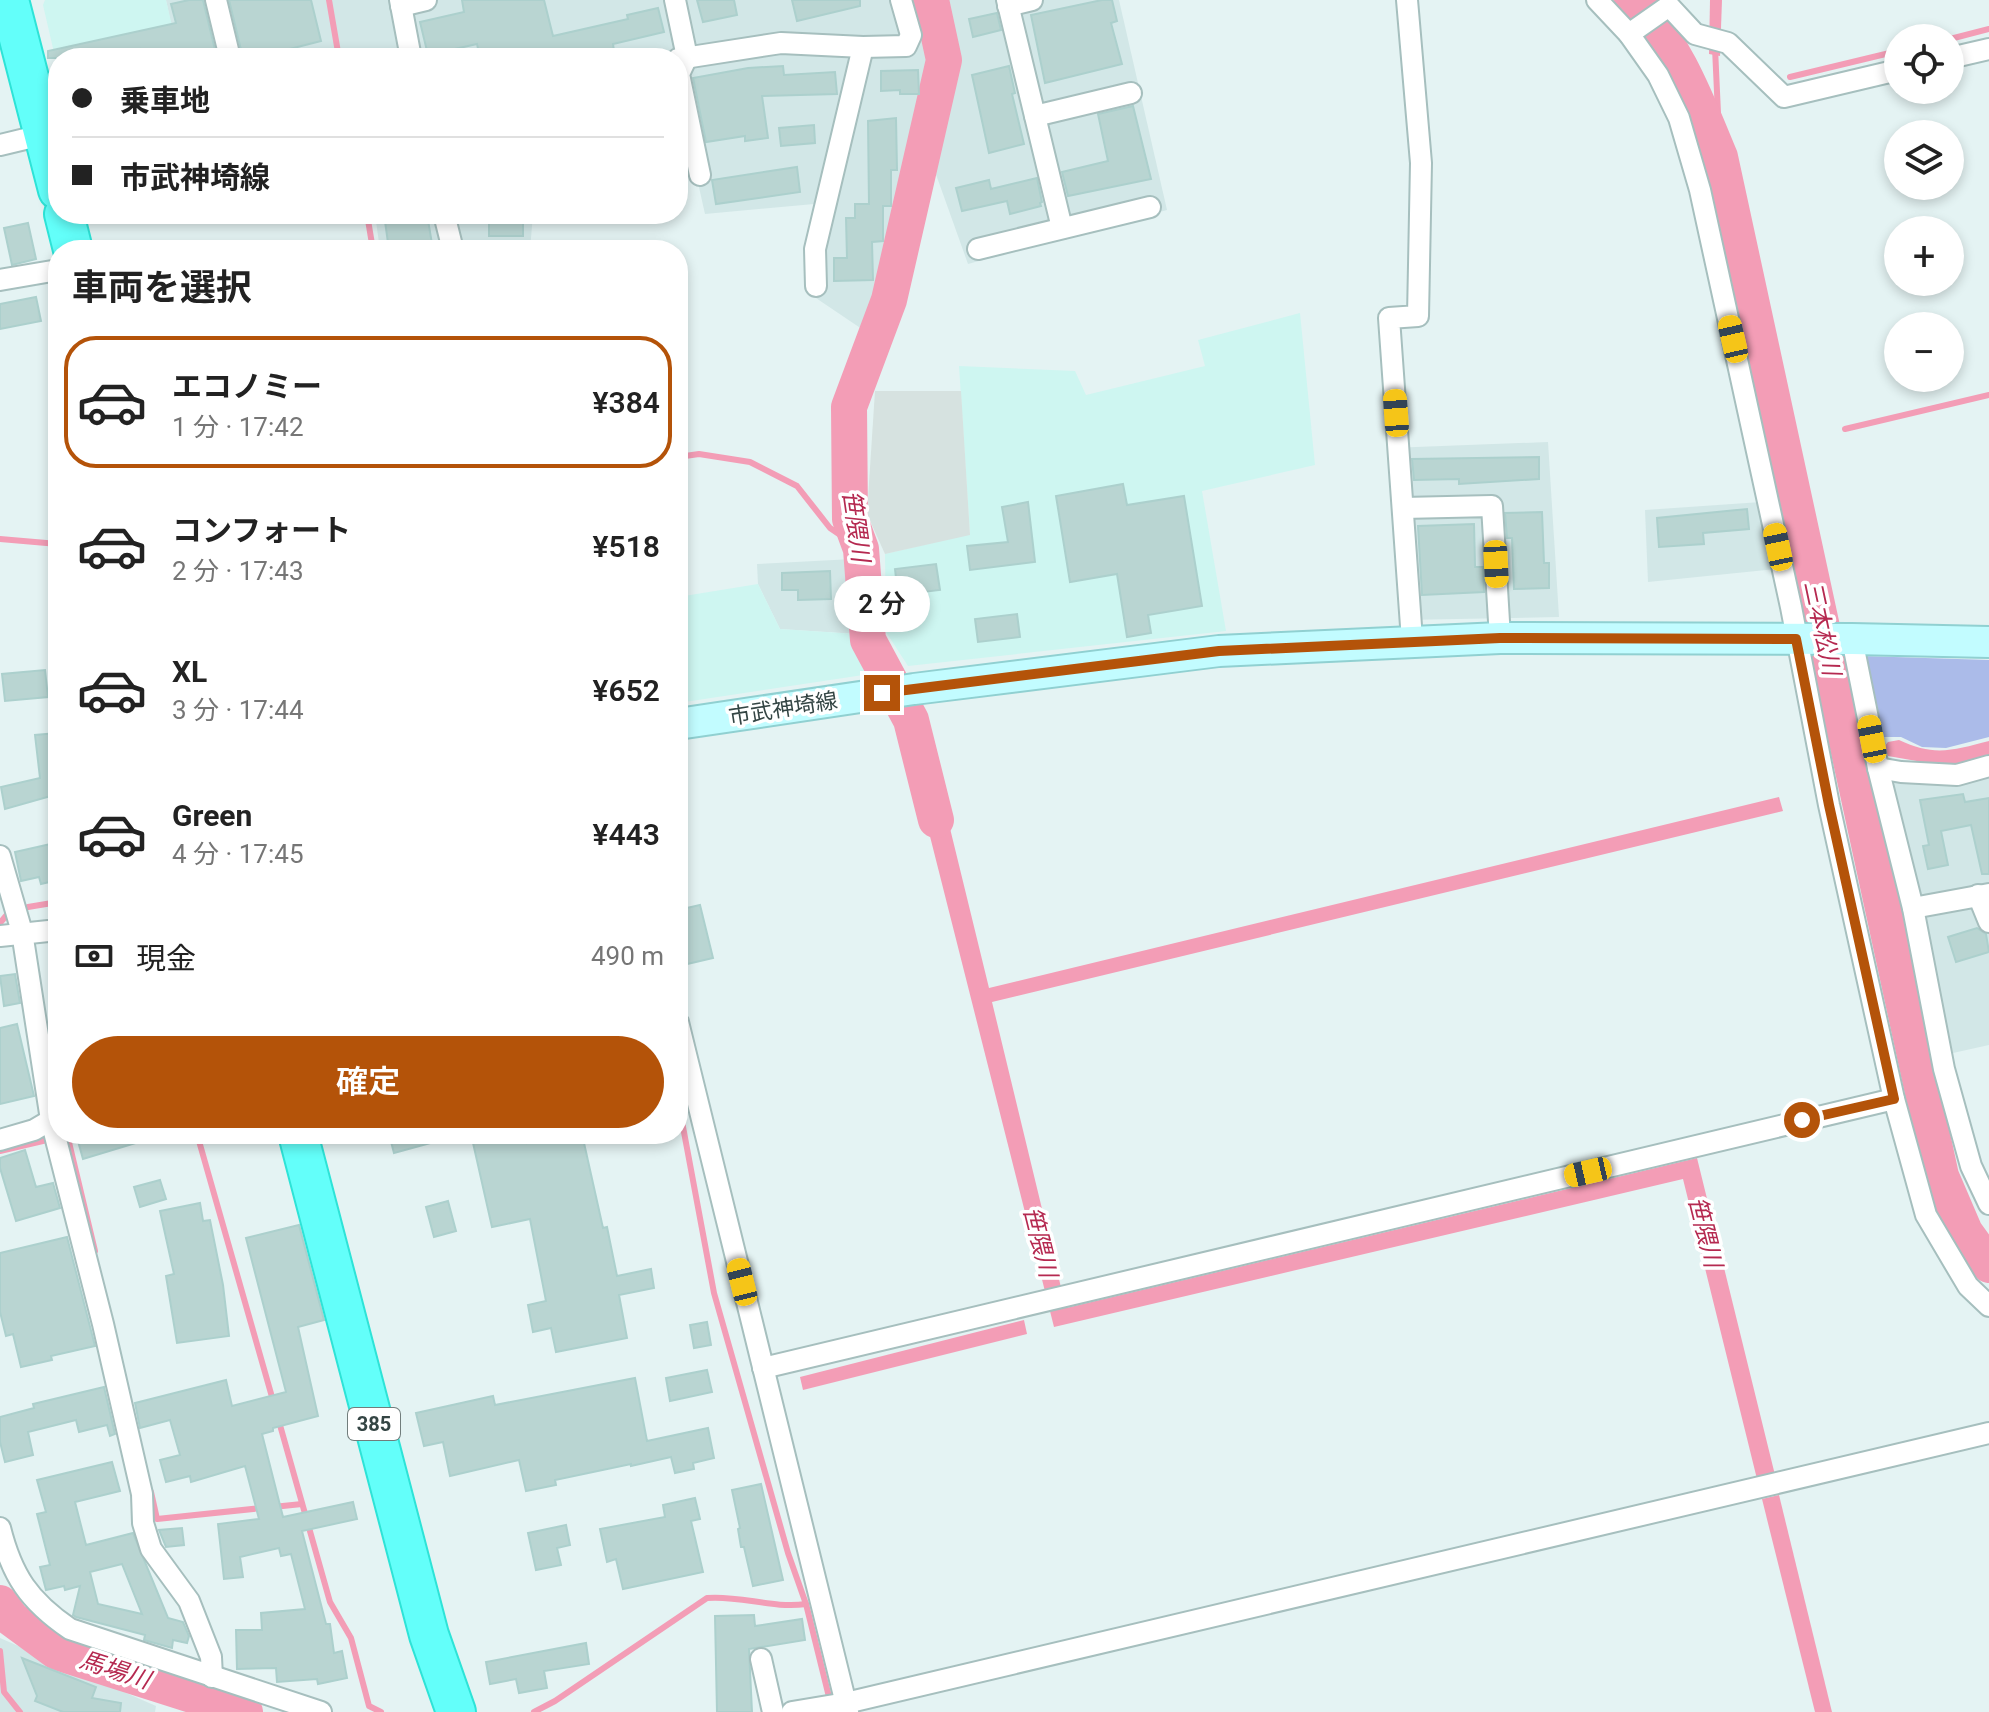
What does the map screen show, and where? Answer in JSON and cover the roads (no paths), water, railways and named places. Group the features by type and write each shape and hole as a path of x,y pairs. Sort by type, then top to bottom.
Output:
{"highway":[{"path":"9,0 48,124"},
{"name":"385","path":"301,1144 429,1635 456,1712"}],"main road":[{"name":"市武神埼線","path":"688,722 882,693 1219,651 1500,638 1989,642"}],"street":[{"path":"216,0 228,48"},
{"path":"409,48 401,3 426,0"},
{"path":"675,0 682,48"},
{"path":"688,57 781,43 906,46 911,35 901,0"},
{"path":"1032,0 1008,3 1062,228"},
{"path":"1407,0 1421,163 1418,316 1389,318 1412,640"},
{"path":"1597,0 1629,34 1658,75 1679,118 1700,190 1894,1099 1926,1215 1968,1286 1989,1306"},
{"path":"1629,34 1669,6 1695,34 1728,43 1784,97 1884,73"},
{"path":"816,286 815,249 863,47"},
{"path":"1964,55 1989,49"},
{"path":"1035,116 1131,93"},
{"path":"688,117 700,175"},
{"path":"0,145 48,134"},
{"path":"978,249 1150,207"},
{"path":"0,280 48,272"},
{"path":"1403,508 1492,506 1500,638"},
{"path":"1852,639 1878,768 1913,908 1944,1069 1971,1166 1989,1204"},
{"path":"1878,768 1957,775 1989,766"},
{"path":"0,856 22,932 48,1101"},
{"path":"1913,908 1984,895 1989,922"},
{"path":"0,936 48,931"},
{"path":"688,1063 847,1707"},
{"path":"763,1368 1894,1099"},
{"path":"0,1140 34,1130 48,1122"},
{"path":"57,1144 135,1463 142,1494 143,1523 151,1549 189,1601 211,1657 212,1677"},
{"path":"792,1712 821,1705 847,1707 1989,1433"},
{"path":"0,1528 7,1555 22,1586 45,1612 70,1629 309,1710"},
{"path":"761,1659 773,1712"}],"water":[{"path":"1710,0 1722,0 1720,56 1709,54"},
{"path":"1899,740 1934,750 1989,741 1989,756 1951,767 1888,756 1884,747 1888,742"},
{"path":"936,771 989,988 1779,797 1783,811 992,1002 1066,1308 1697,1158 1775,1475 1757,1479 1683,1179 1054,1327 915,777"},
{"path":"1024,1320 1027,1334 803,1390 800,1377"},
{"path":"1779,1495 1832,1712 1815,1712 1762,1499"}],"waterway":[{"path":"329,0 337,48"},
{"name":"笹隈川","path":"931,0 944,60 889,300 849,407 850,519 861,549 868,640 911,720 936,820"},
{"name":"三本松川","path":"1632,0 1673,54 1720,157 1941,1176 1965,1232 1989,1265"},
{"path":"1964,35 1989,29"},
{"path":"1715,48 1720,157"},
{"path":"1790,77 1884,54"},
{"path":"369,224 371,240"},
{"path":"1845,429 1989,395"},
{"path":"688,456 699,454 750,462 797,486 830,528 861,549"},
{"path":"0,539 48,543"},
{"path":"28,907 48,904"},
{"path":"0,923 10,911"},
{"path":"0,1151 47,1140"},
{"path":"69,1144 95,1251"},
{"path":"200,1144 274,1404"},
{"path":"686,1144 714,1293 788,1553 806,1604 830,1701"},
{"path":"278,1418 330,1602 351,1638 369,1706 381,1712"},
{"path":"151,1492 157,1519 262,1508"},
{"path":"273,1507 302,1504"},
{"path":"534,1712 707,1598 781,1605 806,1604"},
{"name":"馬場川","path":"0,1603 12,1619 57,1652 245,1712"},
{"path":"0,1651 4,1692 20,1712"}]}
